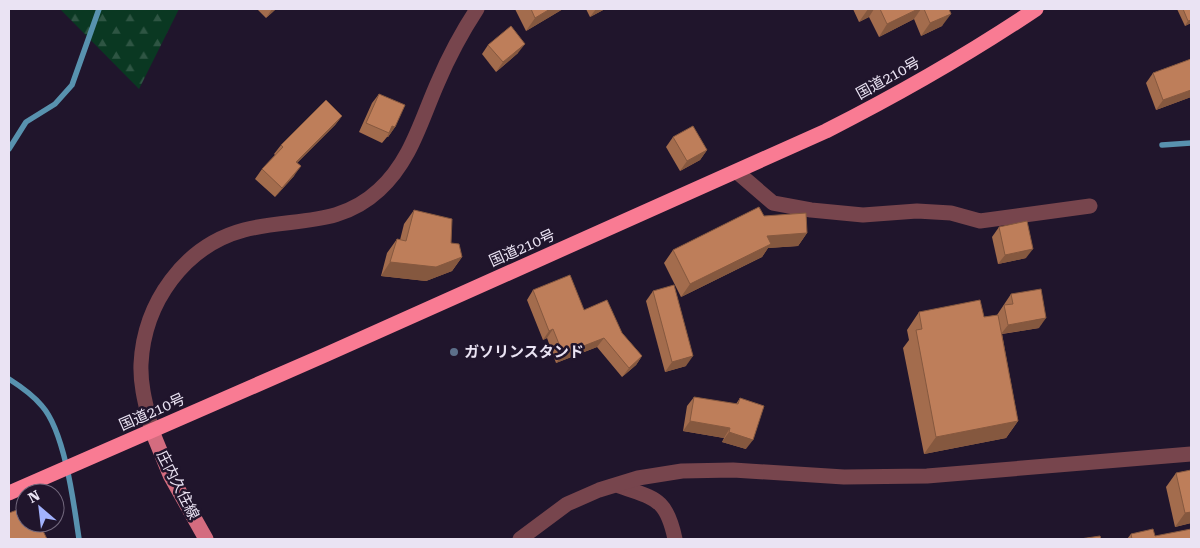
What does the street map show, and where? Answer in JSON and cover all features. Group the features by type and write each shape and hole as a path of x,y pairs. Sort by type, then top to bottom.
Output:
{"highway":[{"name":"国道210号","path":"9,494 737,172 885,101 944,68 1036,9"}],"main road":[{"name":"庄内久住線","path":"152,431 170,475 206,539"}],"street":[{"path":"152,431 142,382 143,340 160,297 178,271 195,254 227,236 245,230 324,219 344,213 363,203 380,190 408,155 438,81 465,27 477,9"},
{"path":"737,172 773,203 837,213 863,215 916,211 951,213 980,221 1090,206"},
{"path":"520,539 567,504 638,478 682,471 733,470 844,477 927,476 1191,454"},
{"path":"617,485 658,501 669,514 676,539"}],"green space":[{"path":"60,9 179,9 139,89"}],"building":[{"path":"531,9 550,9 535,18"},
{"path":"880,9 918,9 887,24"},
{"path":"924,9 949,9 951,14 930,23"},
{"path":"1183,9 1191,9 1191,20 1188,21"},
{"path":"511,26 525,44 503,62 488,45"},
{"path":"1191,59 1191,90 1163,100 1153,73"},
{"path":"379,94 405,105 395,127 392,126 389,133 366,123"},
{"path":"326,100 342,116 296,162 301,166 282,188 262,169 283,147 281,145"},
{"path":"693,126 707,150 687,161 673,137"},
{"path":"759,207 764,216 806,213 807,233 767,236 771,244 690,284 673,250"},
{"path":"414,210 452,219 451,243 459,244 462,257 436,267 390,262 397,239 406,241"},
{"path":"1027,221 1033,249 1005,255 999,227"},
{"path":"570,275 584,310 607,300 622,333 642,356 629,368 604,338 563,354 553,329 549,331 533,290"},
{"path":"674,285 693,356 672,362 653,291"},
{"path":"1041,289 1046,318 1008,325 1004,305 1013,304 1011,294"},
{"path":"980,300 984,317 998,315 1018,421 936,437 916,330 922,329 919,312"},
{"path":"694,397 738,404 740,398 764,406 753,440 729,432 730,428 690,421"},
{"path":"1191,470 1191,512 1185,513 1176,473"},
{"path":"15,511 15,533 44,533 47,539 9,539 9,513"},
{"path":"1153,529 1155,536 1191,529 1191,539 1132,539 1131,534"},
{"path":"1100,536 1101,539 1080,539"}],"waterway":[{"path":"9,149 26,122 55,104 72,85 99,9"},
{"path":"1162,145 1191,143"},
{"path":"9,379 42,406 57,433 67,470 79,539"}],"place":[{"name":"ガソリンスタンド","path":"454,352"}]}
